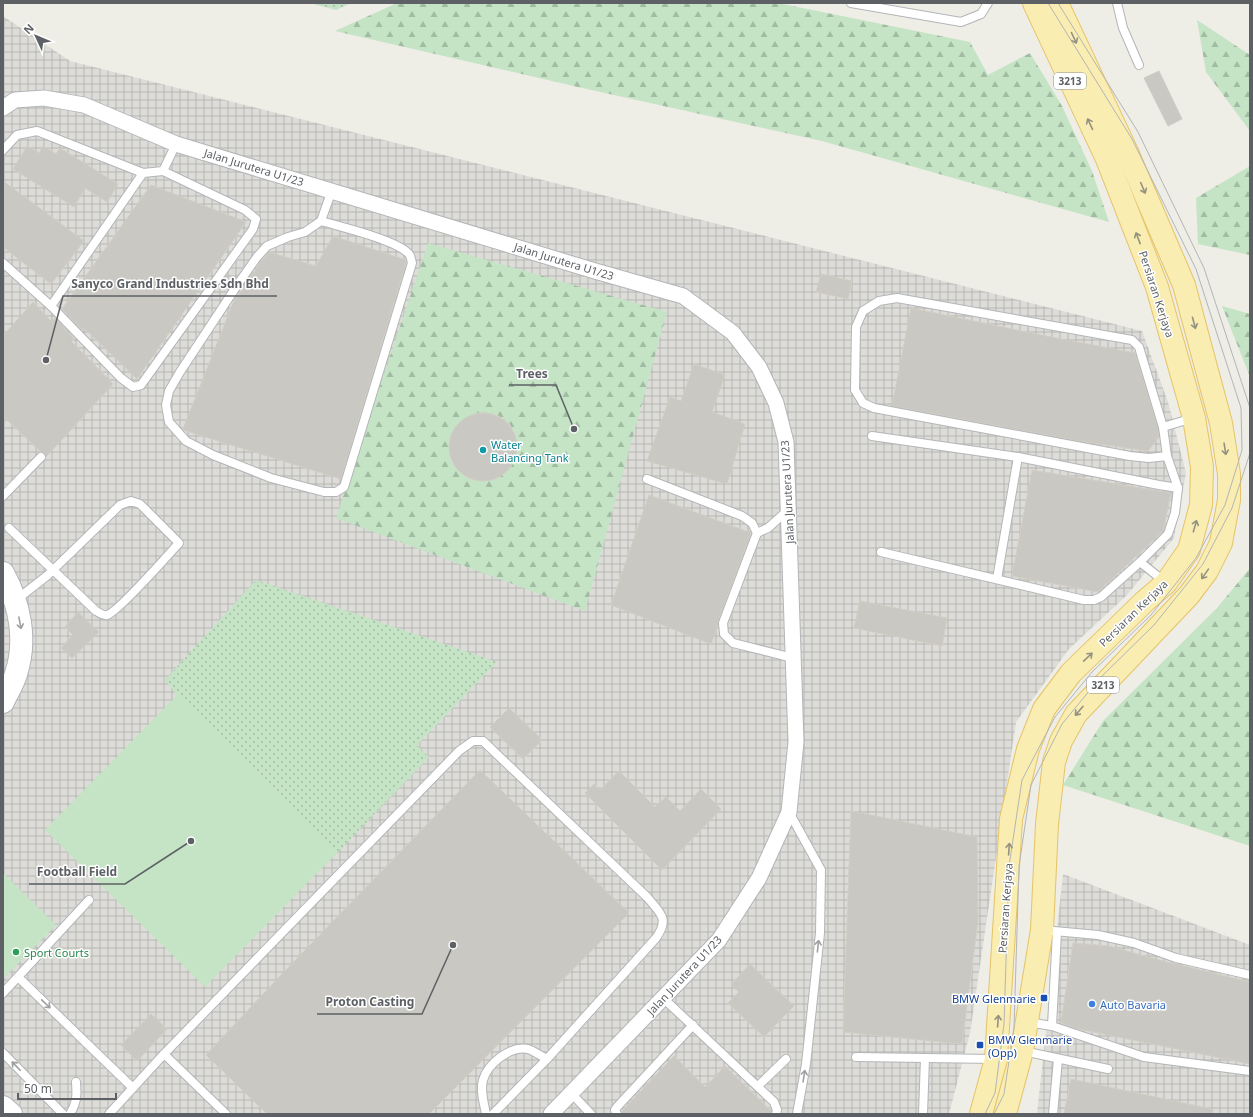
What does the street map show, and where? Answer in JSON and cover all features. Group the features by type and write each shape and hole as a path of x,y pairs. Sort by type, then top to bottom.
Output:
{"main road":[{"name":"Persiaran Kerjaya","path":"981,1114 996,1059 1011,819 1028,749 1044,709 1071,673 1145,601 1166,583 1189,550 1201,505 1202,467 1194,418 1157,288 1107,159 1034,3"},
{"name":"3213","path":"1005,1114 1022,1050 1050,931 1047,824 1054,762 1061,741 1076,714 1189,595 1207,571 1221,543 1229,500 1229,474 1221,423 1184,285 1127,152 1057,3"}],"street":[{"name":"Jalan Jurutera U1/23","path":"3,108 15,100 44,98 84,105 176,144 332,190 594,271 683,296 733,334 759,367 776,403 786,442 796,742 789,812 759,878 719,940 551,1114"},
{"path":"3,573 15,601 22,628 22,646 16,675 3,702"},
{"path":"3,1106 11,1114"}],"lane":[{"path":"851,3 961,22 981,14 988,3"},
{"path":"1117,3 1123,28 1139,65"},
{"path":"3,150 17,135 37,131 143,172 163,171 245,210 256,219 253,229 141,385 133,387 122,378 51,306 3,263"},
{"path":"163,171 176,144"},
{"path":"51,306 143,172"},
{"path":"321,221 398,246 410,255 412,263 344,487 336,492 324,492 271,478 213,455 186,441 169,422 166,405 169,391 180,372 257,257 267,246 305,232 321,221 332,190"},
{"path":"881,552 1084,600 1094,600 1101,596 1140,562 1168,534 1175,513 1178,488 1166,456 1163,427 1139,347 1132,340 897,298 879,301 863,311 856,327 855,390 863,403 874,408 1130,456 1149,458 1166,456"},
{"path":"1163,427 1194,418"},
{"path":"872,436 1018,457 1178,488"},
{"path":"996,579 1018,457"},
{"path":"3,496 41,458"},
{"path":"647,479 742,516 752,523 757,533"},
{"path":"9,528 53,570 96,611 103,615 108,615 126,600 179,543 140,504 131,500 120,505 53,570 15,601"},
{"path":"788,510 768,528 757,533 723,623 724,634 733,643 793,658"},
{"path":"1140,562 1166,583"},
{"path":"108,1114 164,1054 460,751 472,741 483,741 647,897 662,915 663,928 656,938 547,1059 493,1114"},
{"path":"789,812 821,870 820,933 806,1064 797,1114"},
{"path":"3,993 88,900"},
{"path":"1052,1026 1050,931 1098,935 1134,943 1176,958 1250,975"},
{"path":"18,977 133,1088"},
{"path":"663,998 774,1102 777,1110 776,1114"},
{"path":"1028,1022 1052,1026 1144,1057 1250,1070"},
{"path":"617,1114 615,1110 617,1107 693,1025"},
{"path":"486,1114 482,1092 483,1080 488,1071 502,1055 519,1048 530,1050 547,1059"},
{"path":"1022,1050 1108,1069"},
{"path":"3,1053 63,1114"},
{"path":"164,1054 226,1114"},
{"path":"856,1057 996,1059"},
{"path":"923,1114 925,1058"},
{"path":"758,1086 786,1059"},
{"path":"1053,1114 1058,1059"},
{"path":"70,1114 74,1108 77,1097 76,1082"},
{"path":"571,1093 591,1114"}],"shaded area":[{"path":"3,16 70,61 1142,331 1168,402 1186,473 1174,538 1127,595 1069,649 1016,722 970,1033 949,1114 3,1114"},
{"path":"1063,874 1250,945 1250,1114 1037,1114"}],"green space":[{"path":"310,3 351,3 336,10"},
{"path":"397,3 783,3 970,42 988,75 1030,53 1062,106 1092,171 1109,222 822,141 335,31"},
{"path":"1197,20 1250,55 1250,131 1206,72"},
{"path":"1250,166 1250,255 1198,244 1196,198"},
{"path":"428,243 667,312 585,611 336,518","holes":["477,413 489,413 503,418 512,428 516,440 516,452 512,465 504,474 493,480 478,480 465,475 455,466 450,454 450,440 456,428 460,422"]},
{"path":"1222,306 1250,314 1250,377"},
{"path":"1250,568 1250,846 1063,785 1103,721 1217,608"},
{"path":"256,580 497,662 417,745 429,757 337,853 177,695 165,680"},
{"path":"177,695 337,853 205,987 45,830"},
{"name":"Sport Courts","path":"3,873 56,925 3,979"}],"building":[{"path":"1159,71 1182,119 1168,126 1144,78"},
{"path":"27,146 39,153 43,146 56,154 60,148 118,184 107,202 85,188 74,207 13,169"},
{"path":"3,181 84,241 51,284 3,247"},
{"path":"151,185 246,222 137,379 84,328 82,330 62,309"},
{"path":"333,236 406,260 341,479 183,430 233,303 262,260 269,252 316,266"},
{"path":"821,274 852,281 848,299 816,292"},
{"path":"33,302 52,322 55,318 74,338 71,341 113,384 46,457 45,453 41,452 3,416 3,336"},
{"path":"911,308 1135,353 1158,428 1159,437 1148,451 1079,441 892,406"},
{"path":"694,364 725,375 712,412 745,424 727,484 647,461 670,397 681,401"},
{"name":"Water Balancing Tank","path":"483,413 496,416 507,423 514,434 517,447 514,460 507,471 496,478 483,481 470,478 459,471 452,460 449,447 452,434 459,423 470,416"},
{"path":"1032,470 1171,493 1163,531 1098,592 1012,576"},
{"path":"649,495 751,533 718,621 711,644 611,605"},
{"path":"860,601 947,618 942,646 854,628"},
{"path":"78,612 99,632 72,658 61,648 73,635 65,627"},
{"path":"509,708 542,740 523,759 490,727"},
{"path":"480,770 629,913 429,1114 267,1114 206,1055 278,978"},
{"path":"619,771 655,807 666,797 680,811 701,789 721,809 662,870 585,793 594,784 600,790"},
{"path":"851,811 977,837 978,921 962,1044 843,1032"},
{"path":"1073,943 1109,946 1250,982 1250,1064 1079,1029 1061,1023"},
{"path":"750,964 794,1006 764,1037 728,1003 739,992 731,985"},
{"path":"151,1014 167,1029 137,1061 121,1045"},
{"path":"674,1056 705,1087 725,1066 771,1111 771,1114 622,1114 622,1111"},
{"path":"1071,1079 1212,1109 1211,1114 1064,1114"}],"tram line":[{"path":"985,1114 995,1093 1004,1024 1009,866 1022,780 1055,717 1092,672 1151,615 1196,558 1225,505 1242,450 1241,408 1196,269 1132,139 1048,3"},
{"path":"1058,3 1138,132 1204,268 1250,408"},
{"path":"994,1114 1004,1094 1014,1028 1019,866 1031,785 1062,724 1100,678 1154,625 1203,564 1232,508 1250,453"}],"place":[{"name":"Sanyco Grand Industries Sdn Bhd","path":"46,360"},
{"name":"Trees","path":"574,429"},
{"name":"Water Balancing Tank","path":"483,450"},
{"name":"Football Field","path":"191,841"},
{"name":"Proton Casting","path":"453,945"},
{"name":"Sport Courts","path":"16,952"},
{"name":"BMW Glenmarie","path":"1044,998"},
{"name":"Auto Bavaria","path":"1092,1004"},
{"name":"BMW Glenmarie (Opp)","path":"980,1045"}]}
